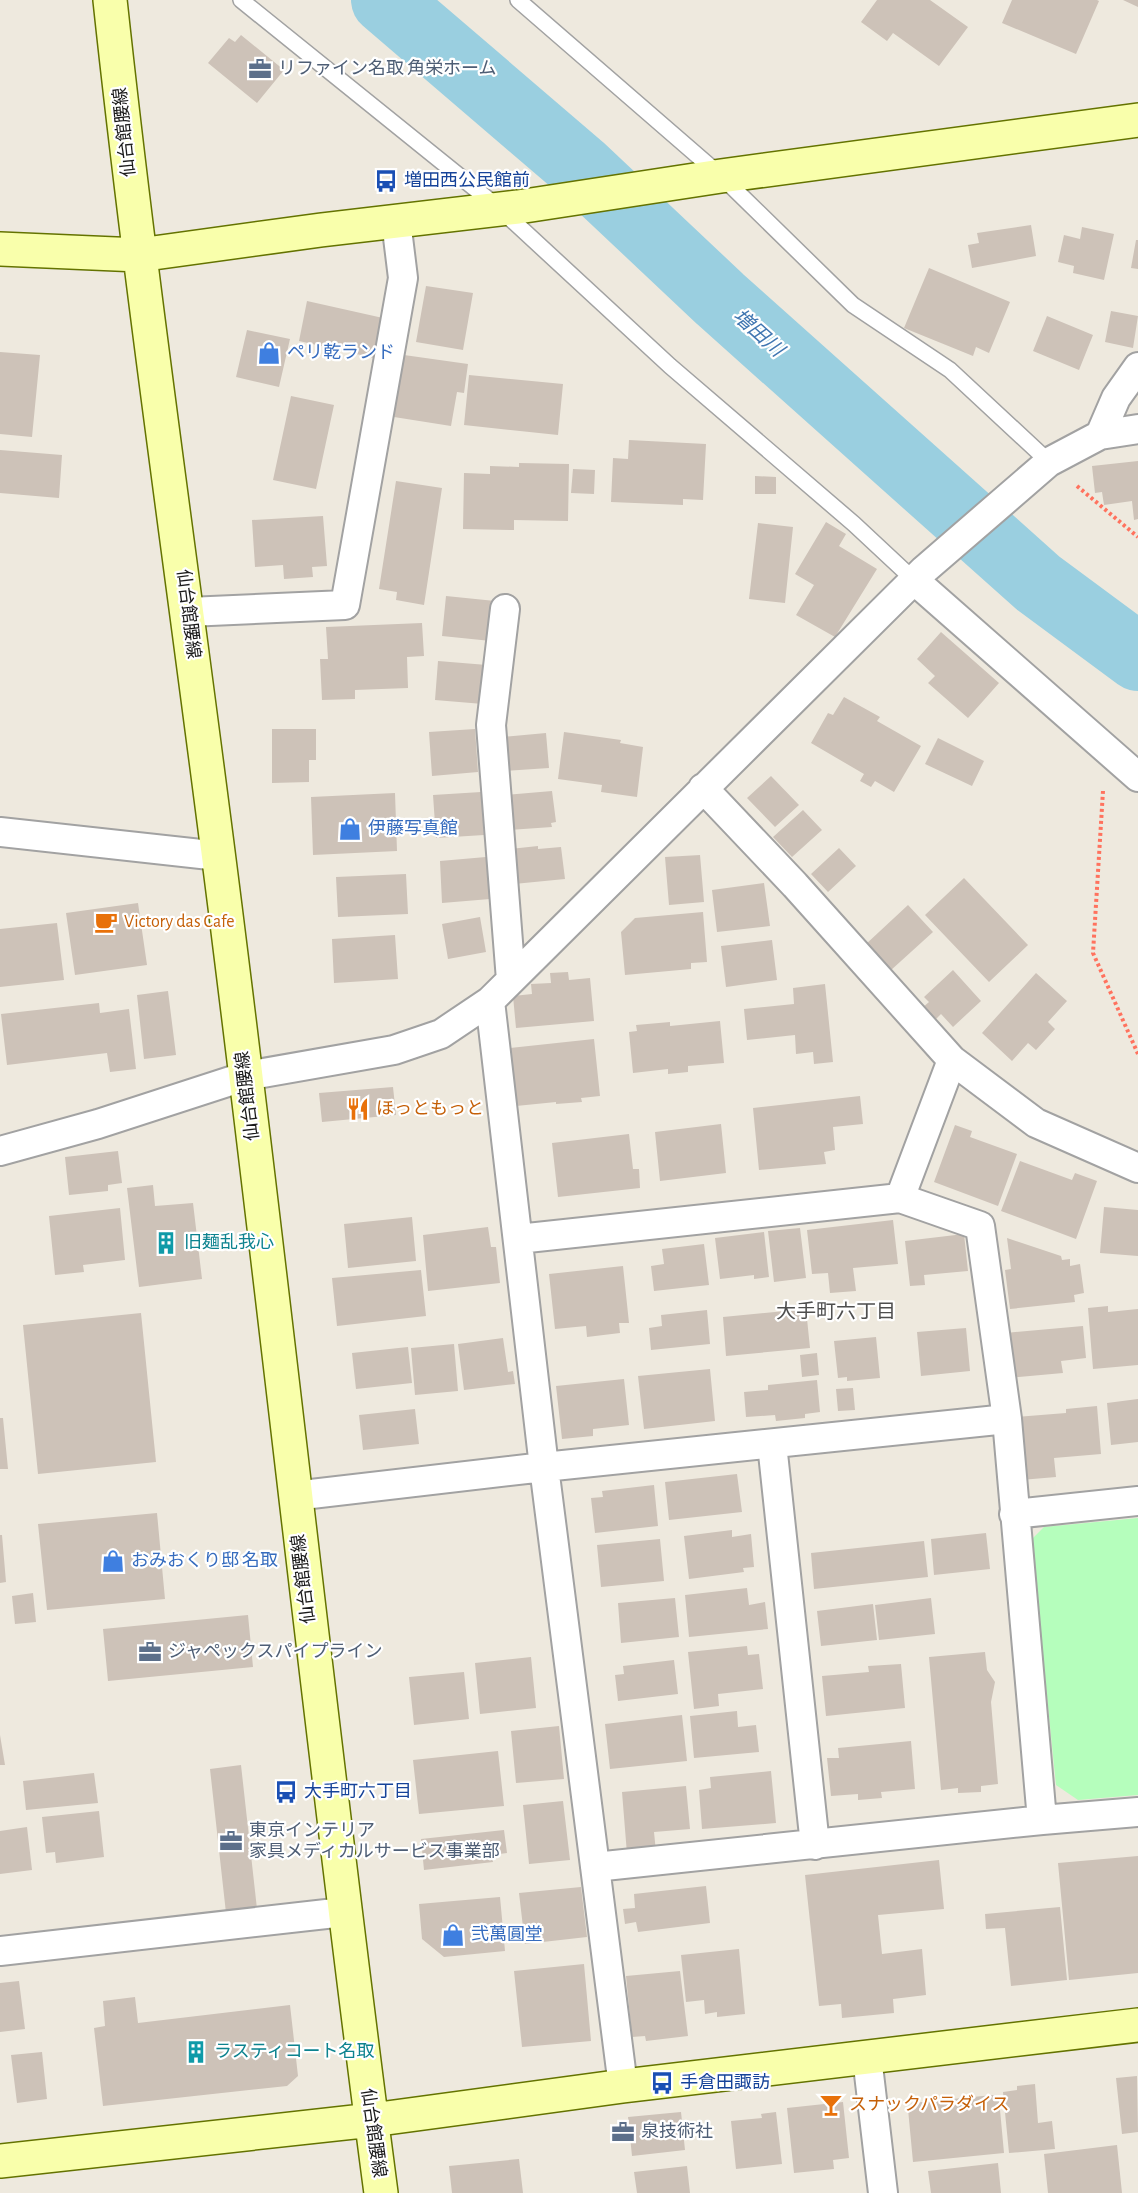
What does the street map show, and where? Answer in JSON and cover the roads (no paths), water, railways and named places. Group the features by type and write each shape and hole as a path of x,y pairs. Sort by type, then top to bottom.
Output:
{"street":[{"name":"仙台館腰線","path":"110,0 140,255 219,856 344,1912 381,2193"},
{"path":"0,249 140,255 1138,120"},
{"path":"188,612 345,605 403,278 396,221"},
{"path":"1100,435 1116,398 1138,367"},
{"path":"0,1151 98,1124 246,1076 394,1050 441,1034 490,1001 919,575 1045,465 1100,435 1138,429"},
{"path":"919,575 1138,777"},
{"path":"505,609 491,724 511,980"},
{"path":"703,788 795,885 952,1060 1036,1123 1138,1168"},
{"path":"0,832 219,856"},
{"path":"490,1001 544,1467 624,2086"},
{"path":"900,1198 952,1060"},
{"path":"518,1239 900,1198 980,1226 1007,1419 1042,1820"},
{"path":"294,1496 544,1467 1007,1419"},
{"path":"772,1444 815,1845"},
{"path":"1014,1514 1138,1501"},
{"path":"596,1867 1138,1812"},
{"path":"0,1951 344,1912"},
{"path":"0,2161 372,2120 624,2086 1138,2025"},
{"path":"867,2057 883,2193"}],"lane":[{"path":"241,0 508,207 669,366 854,524 919,575"},
{"path":"518,0 854,304 950,370 1045,465"}],"waterway":[{"name":"増田川","path":"385,0 581,168 720,299 1038,583 1138,657"}],"place":[{"name":"リファイン名取 角栄ホーム","path":"260,69"},
{"name":"増田西公民館前","path":"386,181"},
{"name":"ペリ乾ランド","path":"269,353"},
{"name":"伊藤写真館","path":"350,829"},
{"name":"Victory das Cafe","path":"106,922"},
{"name":"ほっともっと","path":"358,1109"},
{"name":"旧麺乱我心","path":"166,1243"},
{"name":"おみおくり邸 名取","path":"113,1561"},
{"name":"ジャペックスパイプライン","path":"150,1652"},
{"name":"大手町六丁目","path":"286,1792"},
{"name":"東京インテリア 家具メディカルサービス事業部","path":"231,1841"},
{"name":"弐萬圓堂","path":"453,1935"},
{"name":"ラスティコート名取","path":"196,2052"},
{"name":"手倉田諏訪","path":"662,2083"},
{"name":"スナックパラダイス","path":"831,2105"},
{"name":"泉技術社","path":"623,2132"}],"district":[{"name":"大手町六丁目","path":"836,1312"}]}
